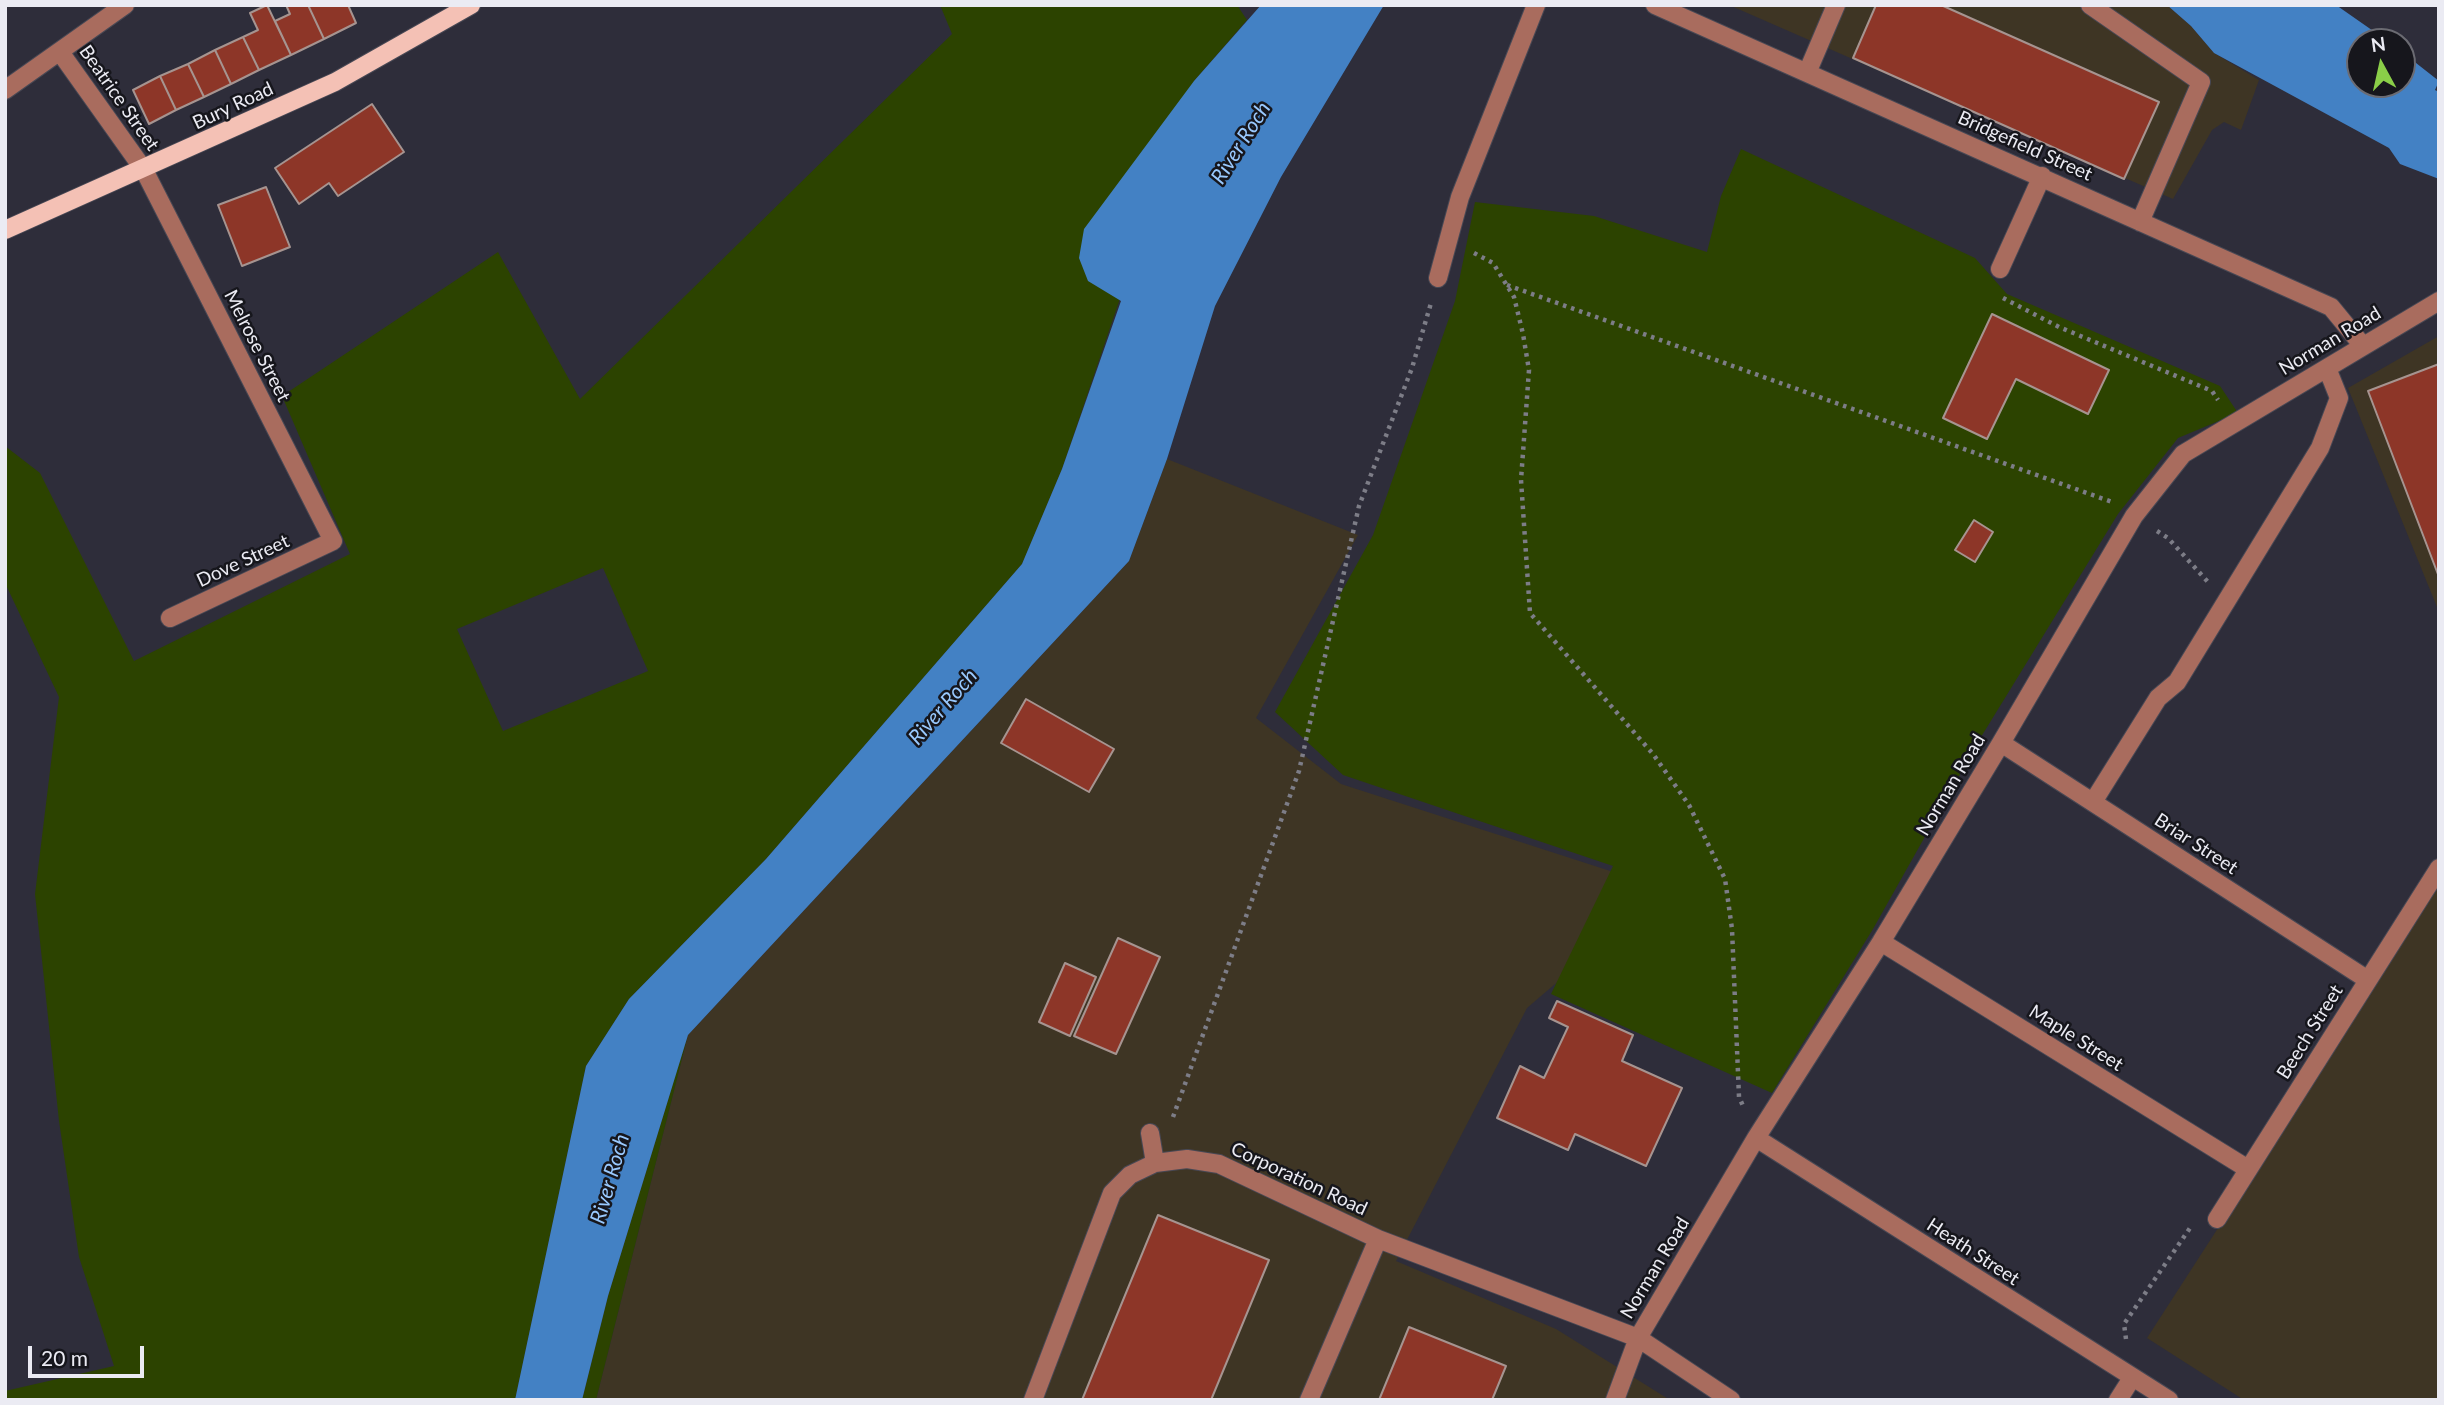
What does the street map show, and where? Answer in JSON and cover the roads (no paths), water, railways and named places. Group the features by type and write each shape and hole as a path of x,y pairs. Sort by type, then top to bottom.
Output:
{"main road":[{"name":"Bury Road","path":"5,230 144,170 335,82 471,5"}],"street":[{"path":"93,5 103,21"},
{"path":"5,90 125,5"},
{"path":"1438,278 1460,197 1536,5"},
{"name":"Bridgefield Street","path":"1655,5 2331,307 2363,346"},
{"path":"1807,73 1836,5"},
{"path":"2090,5 2201,82 2140,222"},
{"name":"Beatrice Street","path":"60,52 144,170"},
{"name":"Melrose Street","path":"144,170 333,541"},
{"path":"2000,269 2042,176"},
{"name":"Norman Road","path":"1615,1400 1638,1338 1756,1138 1881,942 2134,516 2183,453 2439,301"},
{"path":"2093,802 2158,698 2177,682 2320,448 2339,398 2327,368"},
{"name":"Dove Street","path":"170,618 333,541"},
{"name":"Briar Street","path":"2001,743 2368,980"},
{"name":"Beech Street","path":"2217,1219 2439,868"},
{"name":"Maple Street","path":"1881,942 2248,1169"},
{"path":"1150,1133 1155,1163"},
{"name":"Heath Street","path":"1756,1138 2169,1400"},
{"name":"Corporation Road","path":"1033,1400 1112,1193 1130,1175 1155,1163 1187,1159 1219,1164 1378,1239 1638,1338 1731,1400"},
{"path":"1309,1400 1378,1239"},
{"path":"2118,1400 2132,1378"}],"water":[{"name":"River Roch","path":"1261,5 1384,5 1281,177 1215,306 1167,459 1129,561 688,1035 608,1296 582,1400 515,1400 586,1066 629,999 766,859 1022,564 1062,469 1121,301 1088,281 1079,258 1084,229 1194,81"},
{"path":"2167,5 2336,5 2369,28 2346,28 2346,98 2416,98 2416,63 2439,81 2435,90 2439,92 2439,179 2400,164 2389,148 2214,53 2191,26"}]}
